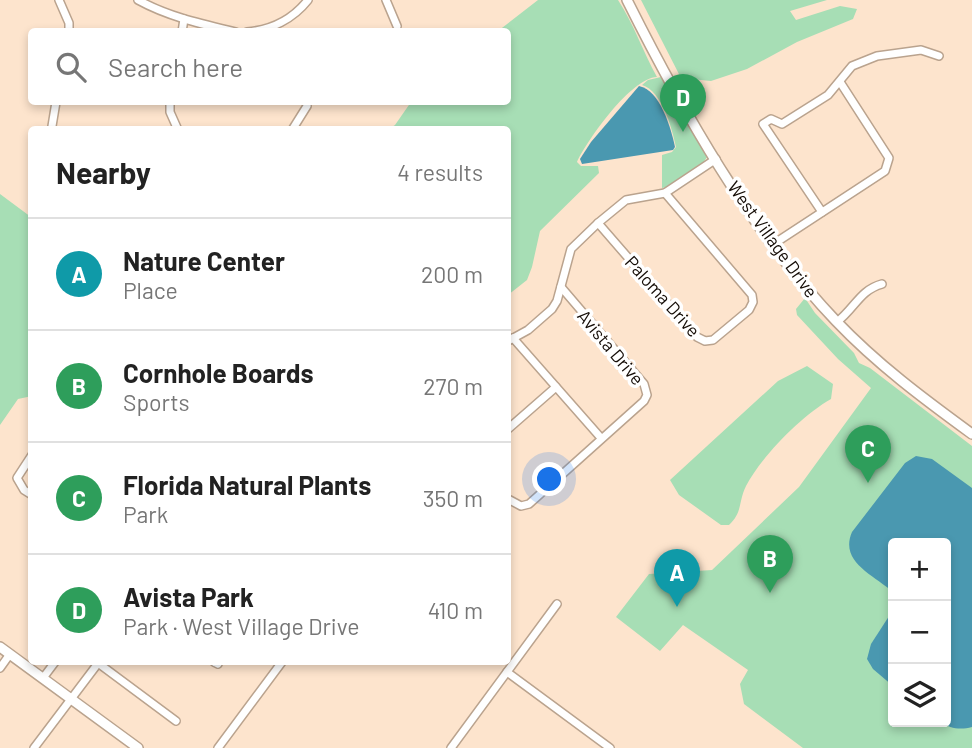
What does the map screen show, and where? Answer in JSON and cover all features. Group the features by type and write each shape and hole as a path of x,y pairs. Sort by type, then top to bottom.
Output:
{"street":[{"path":"59,0 69,28"},
{"path":"138,0 154,9 220,28"},
{"path":"266,28 290,18 308,0"},
{"path":"386,0 397,26"},
{"name":"West Village Drive","path":"626,0 672,88 716,159 772,244 810,293 837,322 907,386 972,434"},
{"path":"183,28 184,19"},
{"path":"822,212 763,124 771,119 782,124 790,121 828,95 852,66 877,56 921,50 939,56"},
{"path":"772,244 885,171 888,165 889,158 840,82"},
{"path":"52,126 56,105"},
{"path":"170,105 176,126"},
{"path":"294,126 307,106"},
{"name":"Avista Drive","path":"511,338 528,330 552,309 557,301 571,249 598,223 626,200 665,193 716,159"},
{"name":"Paloma Drive","path":"598,223 697,337 705,341 713,340 749,310 753,302 752,295 665,193"},
{"path":"837,322 852,309 868,288 882,284"},
{"name":"Avista Drive","path":"511,501 521,506 529,504 647,396 644,384 561,287"},
{"path":"511,340 601,438"},
{"path":"511,426 556,387"},
{"path":"28,461 17,478 28,492"},
{"path":"451,748 558,604"},
{"path":"0,647 70,698 125,744 138,748"},
{"path":"0,668 10,654"},
{"path":"43,678 53,665"},
{"path":"34,748 97,665"},
{"path":"103,665 176,721"},
{"path":"218,748 280,665"},
{"path":"507,672 610,748"}],"green space":[{"path":"538,0 618,0 657,77 635,87 623,98 590,139 577,162 581,166 598,166 599,173 540,231 527,280 511,293 511,126 394,126 409,105 511,105 511,28 502,28"},
{"path":"641,0 827,0 790,11 796,20 840,6 857,9 853,19 797,42 747,69 711,81 681,78"},
{"path":"661,77 707,157 703,163 668,187 662,188 662,155 672,152 676,147 669,121 660,102 642,85 648,80"},
{"path":"0,194 28,215 28,397 18,399 0,425"},
{"path":"805,298 815,313 854,353 859,363 870,368 972,446 972,748 803,748 744,704 740,684 748,670 683,625 660,651 616,617 649,574 712,570 799,487 871,388 838,359 797,315 796,309"},
{"path":"807,366 833,384 831,399 795,426 762,462 746,486 738,511 729,525 721,525 679,495 670,480 778,381"}],"water":[{"path":"639,86 659,102 673,139 673,150 582,164 580,159 591,142"},
{"path":"916,456 932,459 972,488 972,727 968,728 951,727 951,538 888,538 888,588 860,567 850,552 852,532 905,463"},
{"path":"888,618 888,682 873,669 867,659 871,644"}],"place":[{"name":"Avista Park","path":"683,132"},
{"name":"Florida Natural Plants","path":"868,483"},
{"name":"Cornhole Boards","path":"770,593"},
{"name":"Nature Center","path":"677,607"}]}
